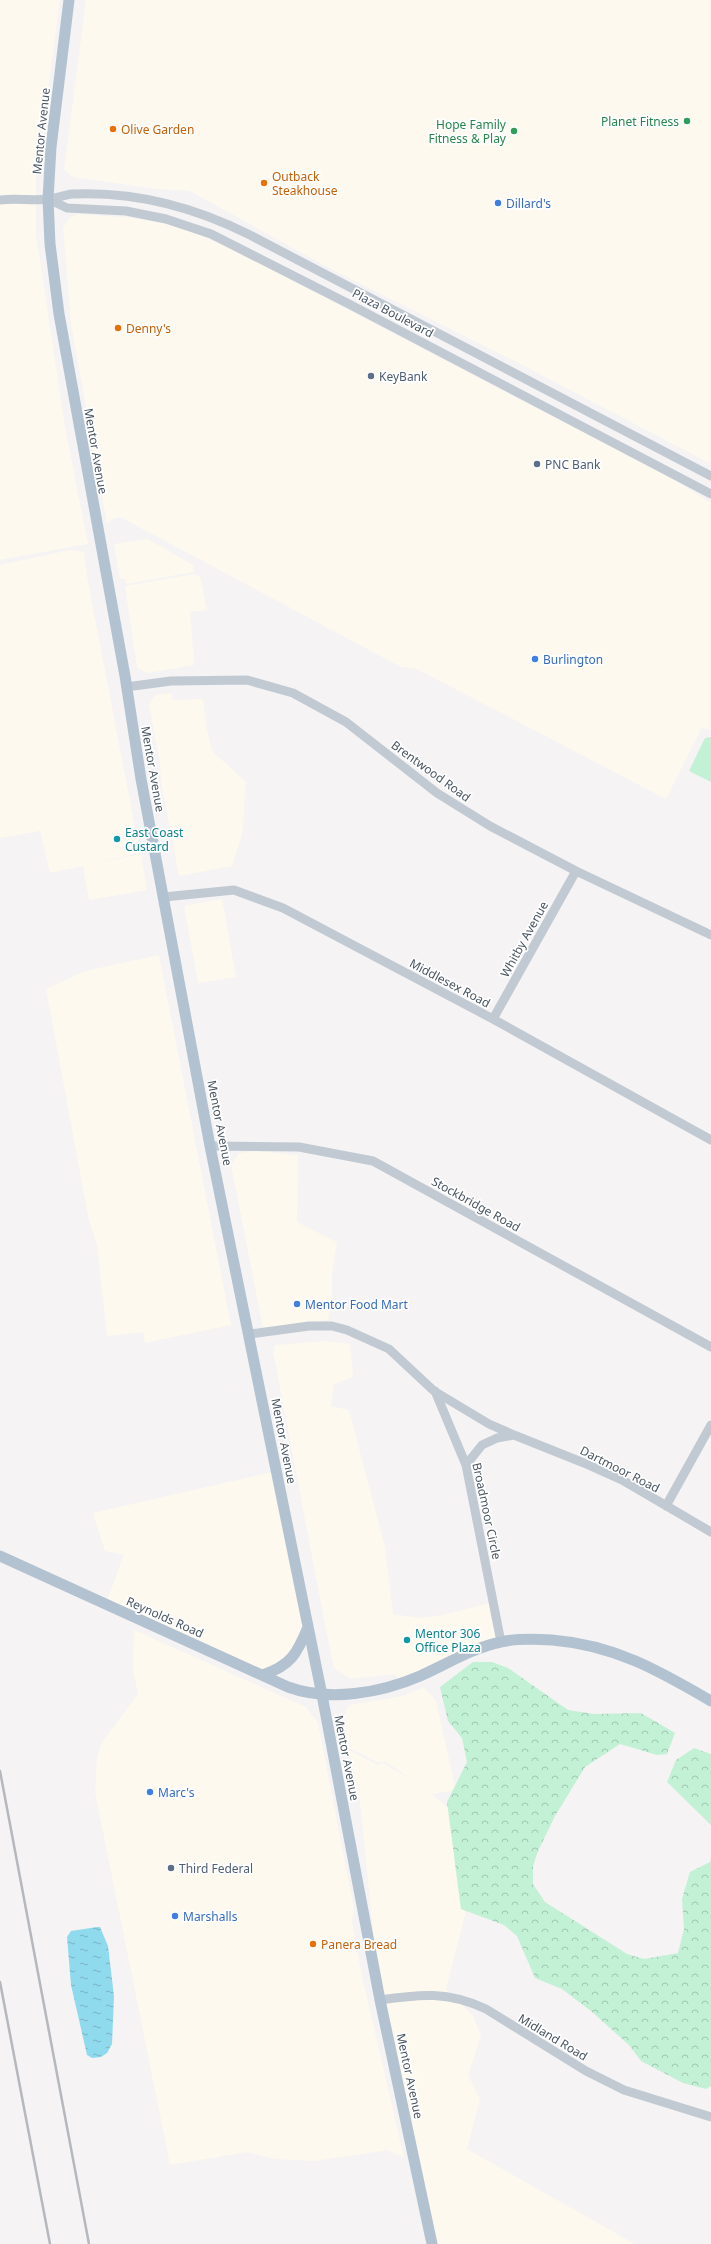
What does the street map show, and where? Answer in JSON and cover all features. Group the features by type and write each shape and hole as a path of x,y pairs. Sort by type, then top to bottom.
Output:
{"main road":[{"name":"Mentor Avenue","path":"69,0 51,147 48,199 50,244 59,314 210,1146 250,1334 322,1696 380,2000 432,2244"},
{"name":"Reynolds Road","path":"0,1556 298,1691 322,1696 344,1694 400,1684 456,1658 501,1642 537,1639 579,1642 639,1661 711,1701"},
{"path":"263,1675 278,1670 290,1661 301,1646 308,1627"}],"street":[{"name":"Plaza Boulevard","path":"0,200 48,199 71,194 100,194 162,202 198,212 227,224 711,476"},
{"name":"Plaza Boulevard","path":"48,199 67,208 126,211 166,218 211,234 347,302 711,494"},
{"name":"Brentwood Road","path":"126,687 171,681 247,680 293,694 346,722 437,793 490,826 576,871 711,935"},
{"name":"Whitby Avenue","path":"493,1019 576,871"},
{"name":"Middlesex Road","path":"164,897 234,890 276,905 493,1019 711,1140"},
{"name":"Stockbridge Road","path":"210,1146 299,1147 373,1161 711,1347"},
{"name":"Dartmoor Road","path":"250,1334 309,1326 332,1326 347,1330 389,1349 434,1391 488,1424 624,1481 711,1532"},
{"name":"Broadmoor Circle","path":"434,1391 466,1465 501,1642"},
{"path":"666,1506 711,1425"},
{"path":"466,1465 482,1445 497,1438 514,1434"},
{"name":"Midland Road","path":"380,2000 435,1994 470,2002 486,2009 586,2071 624,2090 711,2118"}],"shaded area":[{"path":"0,0 60,0 36,180 36,234 65,427 88,544 0,560"},
{"path":"86,0 711,0 711,464 530,369 329,268 190,191 157,189 73,177 64,170"},
{"path":"78,214 132,218 163,223 192,232 230,248 680,483 711,503 711,731 702,727 666,799 417,669 401,667 120,517 112,519 107,524 71,324 63,228 69,218"},
{"path":"148,539 193,565 194,572 126,584 125,579 120,579 114,544"},
{"path":"70,550 84,552 88,582 140,853 88,865 141,854 147,890 89,900 83,866 50,873 40,831 0,838 0,565"},
{"path":"194,574 200,576 207,610 190,612 194,665 147,673 137,668 125,586"},
{"path":"171,693 172,700 203,699 206,725 212,751 246,782 242,835 232,866 179,876 161,782 160,764 149,704 155,695"},
{"path":"222,899 236,977 198,983 184,906"},
{"path":"159,955 231,1325 145,1343 143,1332 107,1336 97,1244 89,1221 46,989 85,971"},
{"path":"257,1151 298,1155 297,1222 337,1242 332,1273 332,1295 328,1320 263,1328 231,1165 239,1153"},
{"path":"326,1341 350,1344 353,1377 334,1384 331,1406 349,1410 385,1547 393,1614 419,1618 438,1616 491,1603 498,1640 398,1681 395,1674 351,1679 334,1668 273,1351 275,1345"},
{"path":"272,1472 304,1625 293,1650 276,1666 262,1670 107,1600 124,1555 105,1551 93,1513"},
{"path":"134,1630 306,1707 318,1723 354,1909 352,1922 362,1976 404,2158 388,2150 315,2161 275,2159 247,2152 170,2165 95,1792 97,1759 102,1742 138,1694 133,1670"},
{"path":"424,1687 436,1701 456,1790 433,1794 386,1762 377,1762 349,1748 344,1725 345,1712 349,1705 404,1696"},
{"path":"349,1750 378,1765 383,1763 424,1787 453,1813 451,1818 456,1874 461,1909 466,1911 446,1989 473,2016 481,2036 468,2075 480,2099 467,2149 635,2244 435,2244 376,1961 360,1802"}],"green space":[{"path":"711,737 711,782 689,771 705,738"},
{"path":"473,1662 492,1662 508,1668 568,1710 594,1714 641,1713 675,1733 667,1754 657,1755 620,1744 585,1767 555,1816 538,1851 533,1866 533,1884 545,1902 627,1954 644,1959 678,1953 684,1929 682,1899 690,1872 710,1862 711,1856 711,2086 706,2089 683,2083 641,2061 629,2045 591,2011 562,1989 535,1978 517,1936 504,1925 461,1909 447,1802 467,1762 462,1738 448,1721 440,1687"},
{"path":"694,1748 711,1754 711,1825 667,1782 676,1760"}],"water":[{"path":"100,1927 108,1946 114,1996 112,2044 107,2053 101,2057 92,2058 87,2055 71,1985 67,1937 71,1931"}],"railway":[{"path":"0,1771 89,2244"},
{"path":"0,1982 50,2244"}],"place":[{"name":"Planet Fitness","path":"687,121"},
{"name":"Olive Garden","path":"113,129"},
{"name":"Hope Family Fitness & Play","path":"514,131"},
{"name":"Outback Steakhouse","path":"264,183"},
{"name":"Dillard's","path":"498,203"},
{"name":"Denny's","path":"118,328"},
{"name":"KeyBank","path":"371,376"},
{"name":"PNC Bank","path":"537,464"},
{"name":"Burlington","path":"535,659"},
{"name":"East Coast Custard","path":"117,839"},
{"name":"Mentor Food Mart","path":"297,1304"},
{"name":"Mentor 306 Office Plaza","path":"407,1640"},
{"name":"Marc's","path":"150,1792"},
{"name":"Third Federal","path":"171,1868"},
{"name":"Marshalls","path":"175,1916"},
{"name":"Panera Bread","path":"313,1944"}]}
